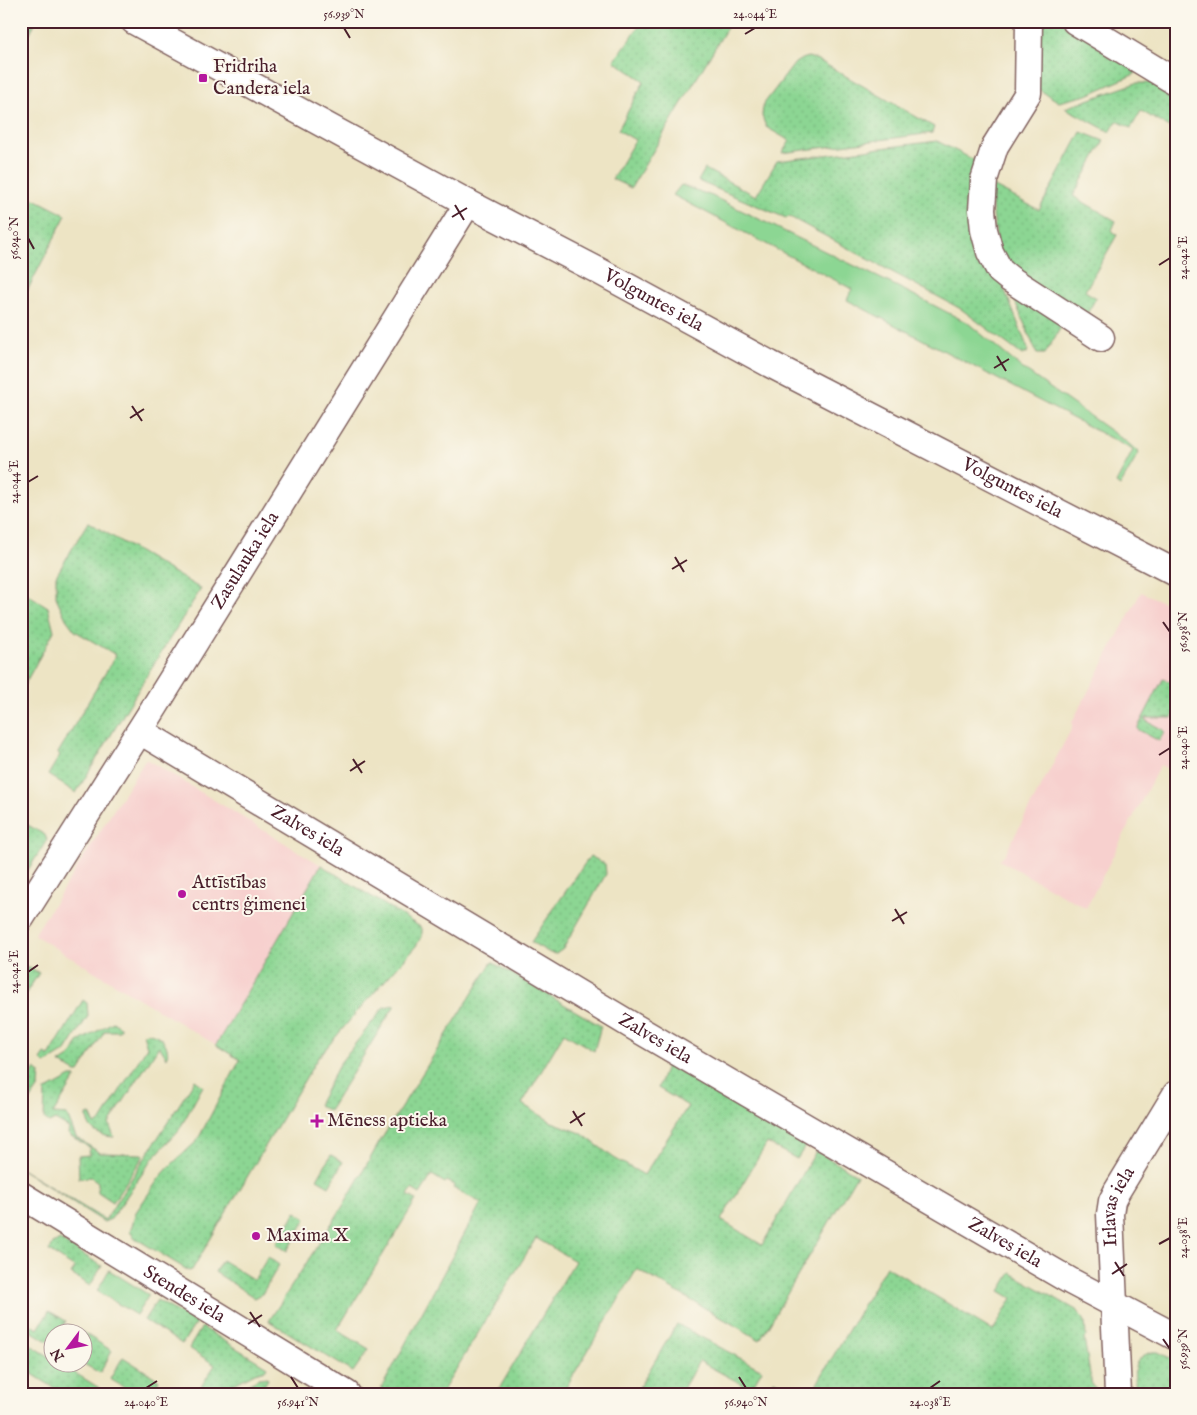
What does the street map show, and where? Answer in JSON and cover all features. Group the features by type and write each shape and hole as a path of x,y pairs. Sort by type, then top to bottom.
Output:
{"street":[{"name":"Volguntes iela","path":"134,21 778,368 1176,573"},
{"path":"1029,21 1028,93 995,146 989,163 984,180 982,210 984,230 990,252 1000,271 1101,338"},
{"path":"1075,21 1176,82"},
{"name":"Zasulauka iela","path":"21,918 140,731 468,202"},
{"name":"Zalves iela","path":"140,731 631,1025 1114,1305 1176,1338"},
{"name":"Irlavas iela","path":"1118,1394 1110,1214 1112,1201 1176,1094"},
{"name":"Stendes iela","path":"21,1195 346,1394"}],"shaded area":[{"path":"1141,592 1176,608 1176,773 1160,765 1086,908 999,860 1005,854 1072,728 1072,722"},
{"name":"Attīstības centrs ģimenei","path":"146,759 321,865 216,1045 34,935"}],"green space":[{"path":"21,21 36,21 21,50"},
{"path":"643,21 731,21 631,188 612,179 635,140 618,130 644,81 614,61"},
{"path":"1038,21 1067,21 1138,68 1135,74 1087,95 1059,102 1038,89"},
{"path":"808,57 818,60 934,127 932,133 782,153 790,141 766,127 762,116 763,105 795,63"},
{"path":"1136,83 1163,83 1176,100 1176,131 1141,111 1131,128 1117,121 1110,132 1065,108"},
{"path":"1081,132 1104,141 1073,196 1116,221 1112,230 1117,235 1085,291 1096,298 1083,321 999,259 989,184 1039,210"},
{"path":"937,141 980,163 1000,278 1028,349 1027,353 1022,355 961,309 790,217 786,218 698,181 705,169 756,196 777,161"},
{"path":"681,185 712,196 968,323 1023,369 1128,443 1139,453 1120,486 1116,483 1133,450 847,300 852,289 673,195"},
{"path":"21,192 66,215 21,303"},
{"path":"1007,282 1064,322 1045,354 1037,354"},
{"path":"88,522 201,589 76,793 48,775 60,755 58,753 116,655 75,631 66,619 56,597 56,576"},
{"path":"21,590 48,607 54,631 21,691"},
{"path":"1163,679 1176,684 1176,711 1172,718 1146,718 1145,720 1165,731 1159,741 1137,729"},
{"path":"21,821 45,835 47,840 21,881"},
{"path":"590,856 605,864 606,874 563,949 556,954 550,953 531,942"},
{"path":"321,865 422,928 422,936 416,946 317,1059 192,1270 189,1271 135,1238 130,1232 136,1212 160,1177 197,1141 240,1060 216,1045"},
{"path":"492,962 601,1026 594,1051 564,1033 522,1104 552,1122 581,1133 614,1158 644,1175 688,1106 658,1088 667,1064 806,1145 797,1159 767,1143 721,1220 762,1245 816,1151 857,1175 760,1340 637,1269 562,1394 496,1394 575,1261 536,1238 441,1394 388,1394 381,1389 481,1203 453,1188 455,1185 447,1181 445,1183 432,1175 420,1194 412,1189 408,1195 416,1200 337,1330 369,1349 353,1372 269,1321 343,1206 379,1143"},
{"path":"21,966 39,973 21,1001"},
{"path":"83,1000 87,1003 88,1016 66,1051 45,1064 41,1060 45,1054 49,1056"},
{"path":"395,1005 329,1111 318,1105 340,1063 384,1007"},
{"path":"113,1022 121,1028 119,1031 105,1031 79,1072 60,1063 71,1056 78,1042"},
{"path":"148,1033 164,1041 168,1053 167,1058 159,1046 109,1124 114,1137 95,1132 89,1125 87,1115 90,1114 95,1125 101,1121 147,1047 143,1034"},
{"path":"35,1069 40,1073 39,1087 21,1115 21,1091"},
{"path":"71,1077 76,1077 53,1114 67,1115 76,1137 100,1153 144,1155 113,1202 98,1192 98,1182 91,1177 79,1178 78,1156 90,1155 88,1152 90,1148 68,1134 69,1128 55,1120 49,1123 44,1119 45,1091"},
{"path":"195,1080 203,1086 179,1130 153,1158 111,1219 104,1222 21,1169 105,1220"},
{"path":"331,1155 343,1162 329,1186 317,1179"},
{"path":"296,1212 306,1219 287,1251 276,1244"},
{"path":"60,1240 102,1266 90,1286 71,1274 75,1268 49,1251 53,1244"},
{"path":"268,1257 279,1265 262,1294 255,1298 215,1272 222,1260 254,1280"},
{"path":"886,1266 993,1331 1012,1298 1000,1291 1011,1273 1078,1311 1085,1323 1086,1336 1084,1338 1092,1386 1096,1389 1097,1394 1011,1394 997,1385 993,1394 811,1394"},
{"path":"109,1270 149,1295 136,1315 97,1291"},
{"path":"157,1300 196,1323 182,1344 144,1320"},
{"path":"49,1311 66,1321 65,1322 42,1322"},
{"path":"21,1319 38,1329 42,1322 42,1338 21,1325"},
{"path":"677,1324 762,1370 751,1389 699,1361 680,1394 635,1394"},
{"path":"202,1327 267,1367 265,1370 255,1373 215,1394 196,1394 215,1365 189,1348"},
{"path":"92,1338 112,1351 100,1373 92,1369"},
{"path":"21,1339 42,1352 42,1372 74,1372 109,1394 64,1394 21,1367"},
{"path":"1152,1352 1158,1352 1176,1361 1176,1394 1136,1394 1135,1368 1140,1359"},
{"path":"123,1357 159,1380 151,1394 135,1394 110,1379"},
{"path":"267,1377 268,1379 259,1394 228,1394 259,1378"},
{"path":"774,1380 797,1394 766,1394"}],"place":[{"name":"Fridriha Candera iela","path":"203,78"},
{"name":"Attīstības centrs ģimenei","path":"182,894"},
{"name":"Mēness aptieka","path":"317,1121"},
{"name":"Maxima X","path":"256,1236"}]}
